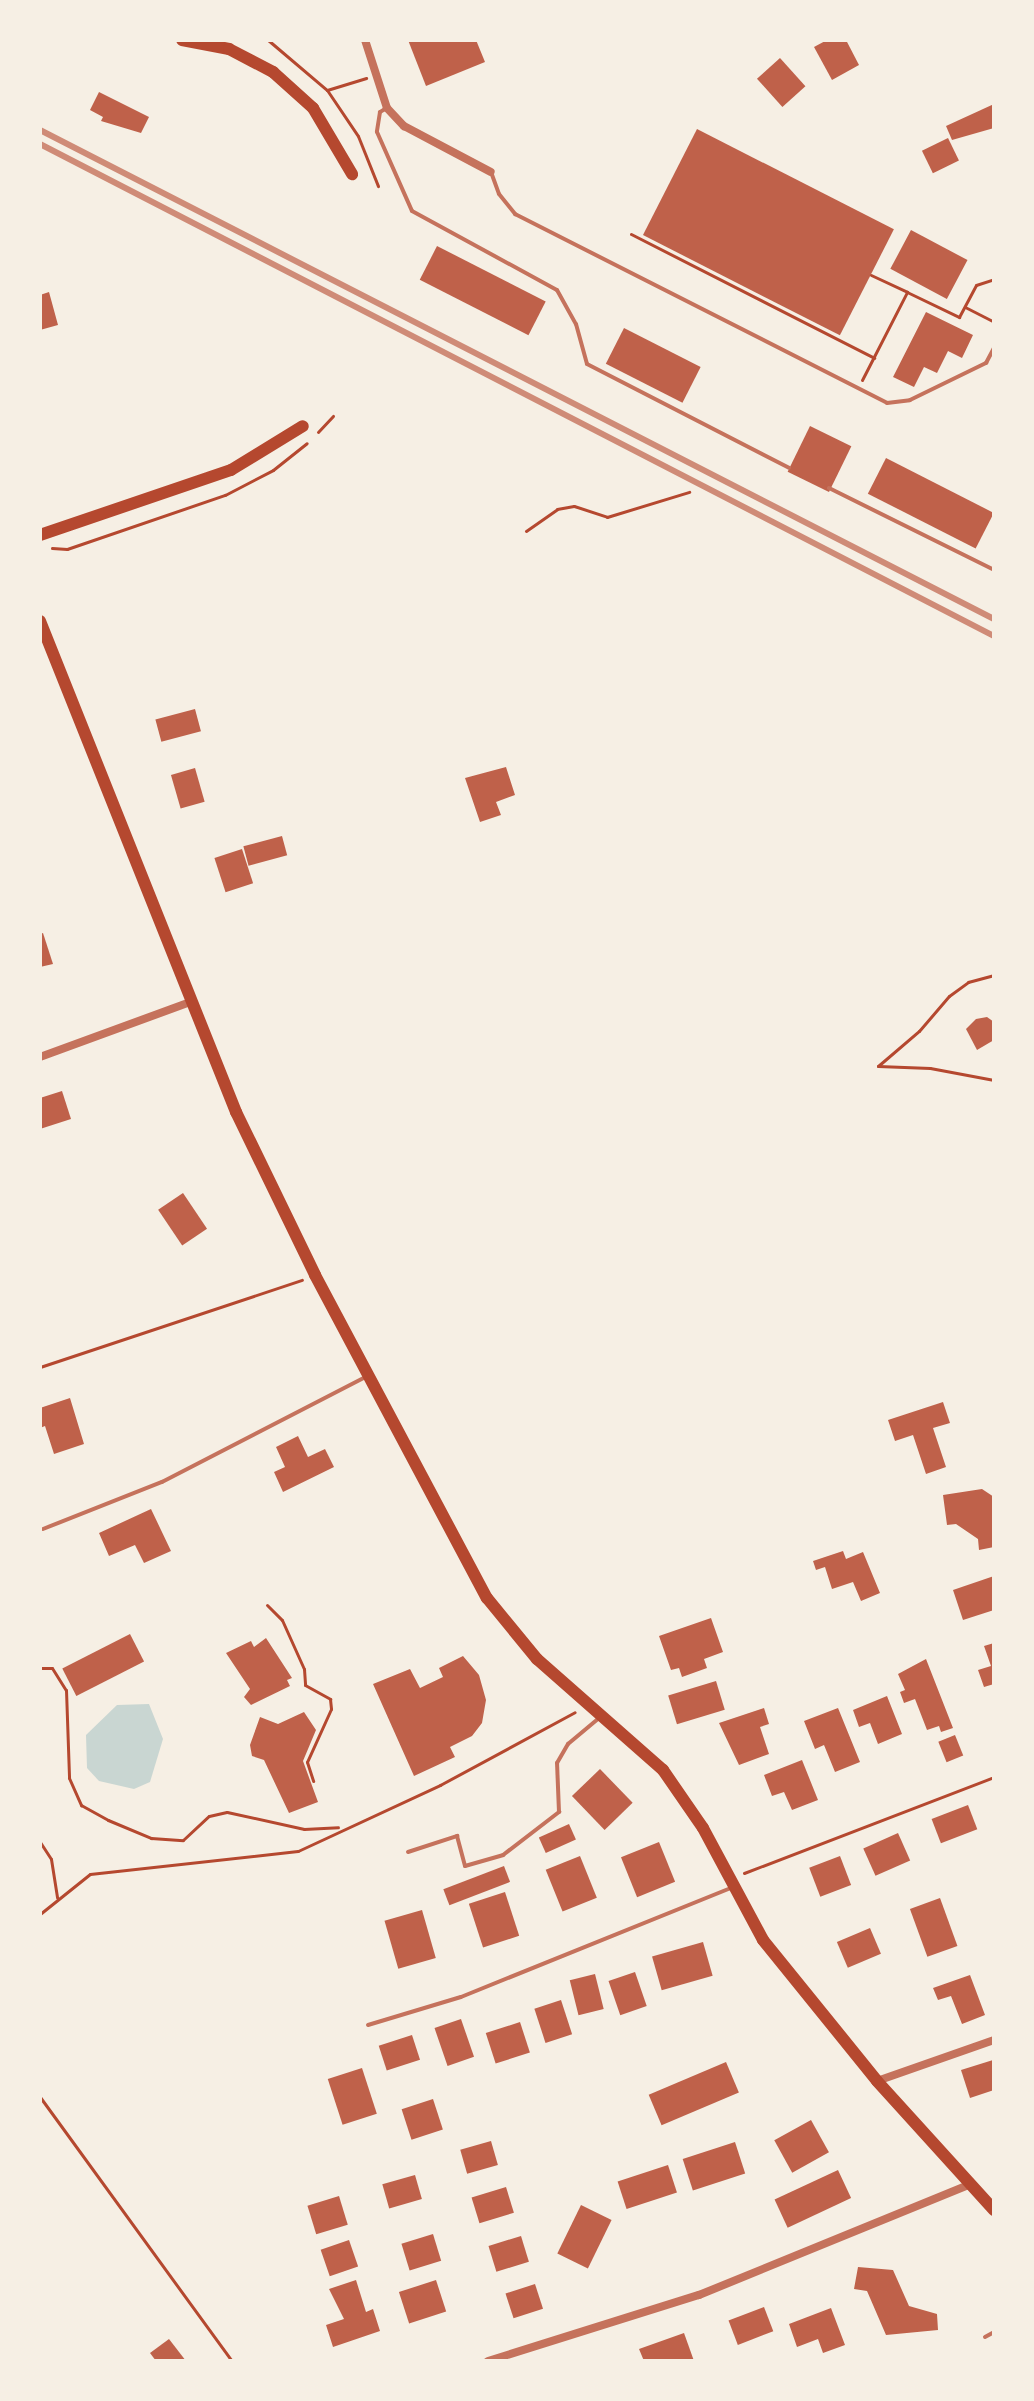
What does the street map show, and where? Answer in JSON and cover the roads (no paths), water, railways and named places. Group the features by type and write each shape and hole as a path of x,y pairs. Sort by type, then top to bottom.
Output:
{"main road":[{"path":"182,40 201,42 252,60 293,88 332,135 352,174"},
{"path":"40,535 231,470 303,426"},
{"path":"40,621 190,1002 315,1275 487,1598 537,1659 641,1746 679,1791 763,1940 877,2081 968,2185 988,2197 994,2210"}],"street":[{"path":"365,40 387,108 404,126 491,172"},
{"path":"40,1057 190,1002"},
{"path":"877,2081 994,2040"},
{"path":"488,2361 699,2295 968,2185"}],"lane":[{"path":"387,108 380,112 377,132 412,211 557,290 576,324 587,364 789,468"},
{"path":"491,172 499,194 515,214 858,390 898,404 986,363 994,348"},
{"path":"829,488 994,570"},
{"path":"43,1529 162,1482 367,1375"},
{"path":"408,1852 457,1836 465,1866 503,1855 559,1812 554,1785 557,1763 568,1744 604,1714"},
{"path":"368,2025 461,1997 731,1888"},
{"path":"985,2337 994,2332"}],"railway":[{"path":"40,130 994,619"},
{"path":"40,144 994,636"}]}
